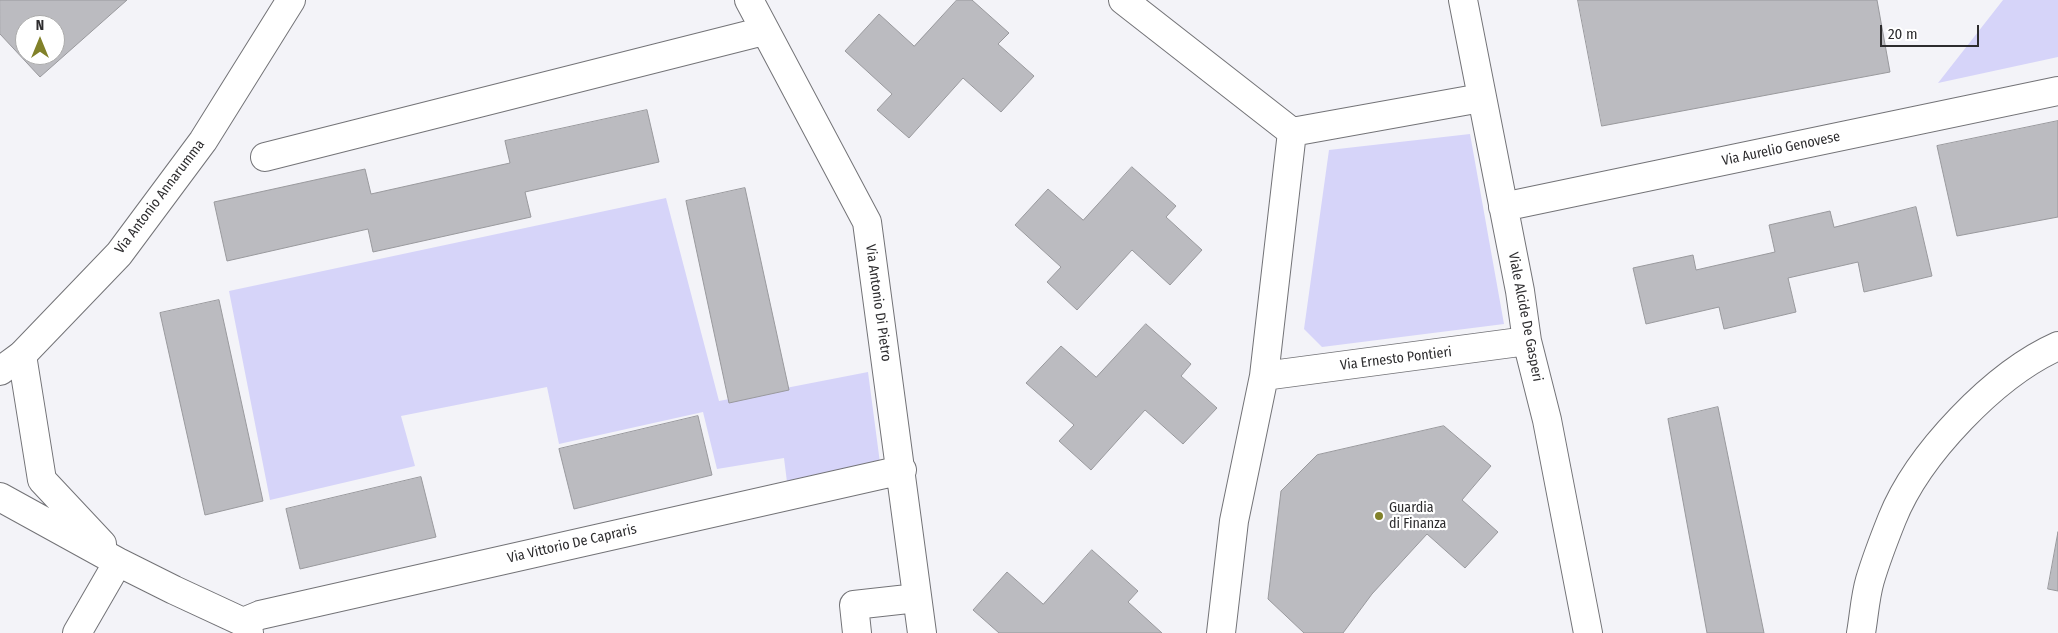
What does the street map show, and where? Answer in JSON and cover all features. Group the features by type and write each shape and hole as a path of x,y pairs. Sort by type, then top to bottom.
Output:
{"street":[{"name":"Via Antonio Annarumma","path":"0,370 22,356 118,254 203,141 291,0"},
{"name":"Via Antonio Di Pietro","path":"749,0 867,222 902,470 922,633"},
{"path":"1124,0 1292,132 1482,98"},
{"name":"Viale Alcide De Gasperi","path":"1463,0 1520,291 1527,341 1547,420 1588,633"},
{"path":"265,157 764,31"},
{"name":"Via Aurelio Genovese","path":"1503,207 2058,91"},
{"path":"1221,633 1234,521 1264,376 1292,132"},
{"name":"Via Ernesto Pontieri","path":"1264,376 1527,341"},
{"path":"1861,633 1870,582 1892,517 1931,453 1980,399 2039,354 2058,346"},
{"path":"22,356 42,480 118,562"},
{"name":"Via Vittorio De Capraris","path":"246,627 260,614 902,470"},
{"path":"0,497 118,562 246,627"},
{"path":"78,633 118,562"},
{"path":"857,633 854,605 917,598"}],"shaded area":[{"path":"2003,0 2058,0 2058,57 1938,83"},
{"path":"1470,134 1504,324 1322,347 1304,329 1329,150"},
{"path":"666,198 719,401 868,372 880,463 787,482 784,458 717,469 703,412 559,444 547,387 401,416 415,466 270,500 229,291"}],"building":[{"path":"0,0 127,0 65,55 65,15 15,15 15,50 0,34"},
{"path":"957,0 972,0 1009,33 998,44 1034,76 1001,112 963,78 909,138 877,110 892,94 845,51 879,14 914,46"},
{"path":"1578,0 1877,0 1890,72 1602,126"},
{"path":"29,65 54,65 40,77"},
{"path":"647,110 659,162 525,192 531,217 373,252 368,229 227,261 214,202 365,169 371,194 510,163 505,141"},
{"path":"2058,121 2058,217 1957,236 1937,146"},
{"path":"1132,167 1176,206 1166,217 1202,250 1170,285 1132,250 1077,310 1047,282 1061,267 1015,225 1048,189 1083,220"},
{"path":"745,188 789,390 729,403 686,201"},
{"path":"1916,207 1932,276 1864,292 1858,262 1788,278 1796,312 1724,329 1719,307 1646,324 1633,268 1693,255 1696,270 1775,252 1769,225 1830,211 1834,227"},
{"path":"219,300 263,501 205,515 160,313"},
{"path":"1146,324 1191,364 1181,376 1217,408 1183,444 1145,410 1091,470 1059,441 1074,425 1026,383 1061,346 1096,377"},
{"path":"1718,407 1764,633 1707,633 1668,419"},
{"path":"698,416 712,475 574,509 559,449"},
{"name":"Guardia di Finanza","path":"1444,426 1491,466 1462,500 1498,532 1465,568 1427,534 1372,594 1343,633 1304,633 1268,599 1281,491 1317,455"},
{"path":"421,477 436,537 300,569 286,509"},
{"path":"2058,532 2058,591 2048,589"},
{"path":"1092,550 1138,591 1128,602 1162,633 999,633 973,610 1007,572 1043,604"}],"place":[{"name":"Guardia di Finanza","path":"1379,516"}]}
